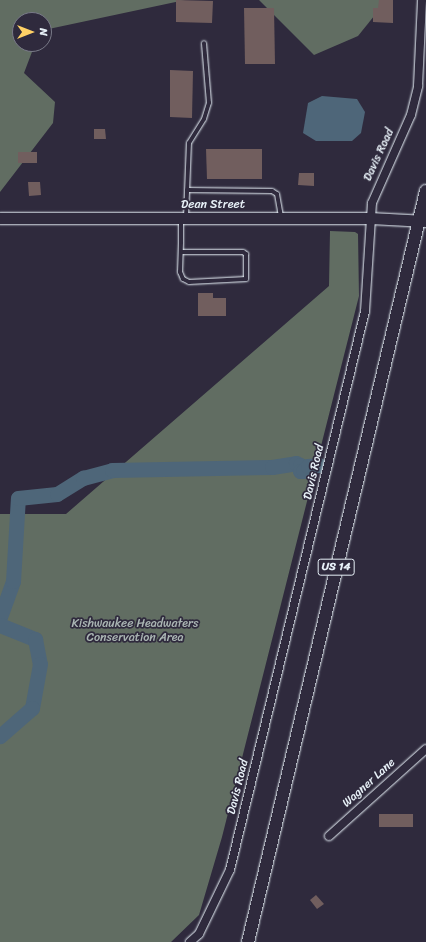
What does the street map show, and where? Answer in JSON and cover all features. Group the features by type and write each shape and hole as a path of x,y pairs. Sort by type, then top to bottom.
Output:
{"main road":[{"name":"US 14","path":"248,942 423,221 426,191"}],"street":[{"name":"Davis Road","path":"190,942 199,934 232,863 365,311 370,218 376,189 411,115 418,86 422,0"},
{"name":"Dean Street","path":"0,218 370,218 423,221"},
{"name":"Wagner Lane","path":"328,836 426,749"}],"lane":[{"path":"181,252 243,252 246,254 246,279 189,282 183,279 180,272 181,252 187,190 190,143 204,119 209,103 204,43"},
{"path":"187,190 272,191 277,194 281,218"}],"green space":[{"path":"0,0 185,0 52,28 52,12 12,12 12,52 32,52 24,73 55,102 53,123 0,192"},
{"path":"259,0 387,0 358,36 314,55"},
{"name":"Kishwaukee Headwaters Conservation Area","path":"330,231 355,232 358,234 359,296 222,837 199,915 171,942 0,942 0,514 66,514 329,286"}],"water":[{"path":"322,96 357,99 365,112 361,133 352,141 316,141 303,133 308,103"}],"building":[{"path":"176,0 213,1 212,23 176,22"},
{"path":"379,0 393,0 393,23 373,22 373,8 378,8"},
{"path":"244,8 274,8 275,64 245,64"},
{"path":"170,70 193,71 192,118 170,117"},
{"path":"94,129 105,129 106,139 94,139"},
{"path":"206,149 262,149 262,179 207,179"},
{"path":"18,152 37,152 37,163 18,163"},
{"path":"299,173 314,173 314,186 298,185"},
{"path":"28,182 40,182 41,195 29,196"},
{"path":"198,293 213,293 213,298 226,298 226,316 198,316"},
{"path":"379,814 413,814 413,827 379,827"},
{"path":"316,895 324,904 317,909 310,900"}],"waterway":[{"path":"0,617 13,581 18,498 57,494 83,478 112,470 272,467 296,463 300,465 300,471 303,471 308,466 319,465"},
{"path":"0,625 35,639 40,664 32,708 0,736"}]}
